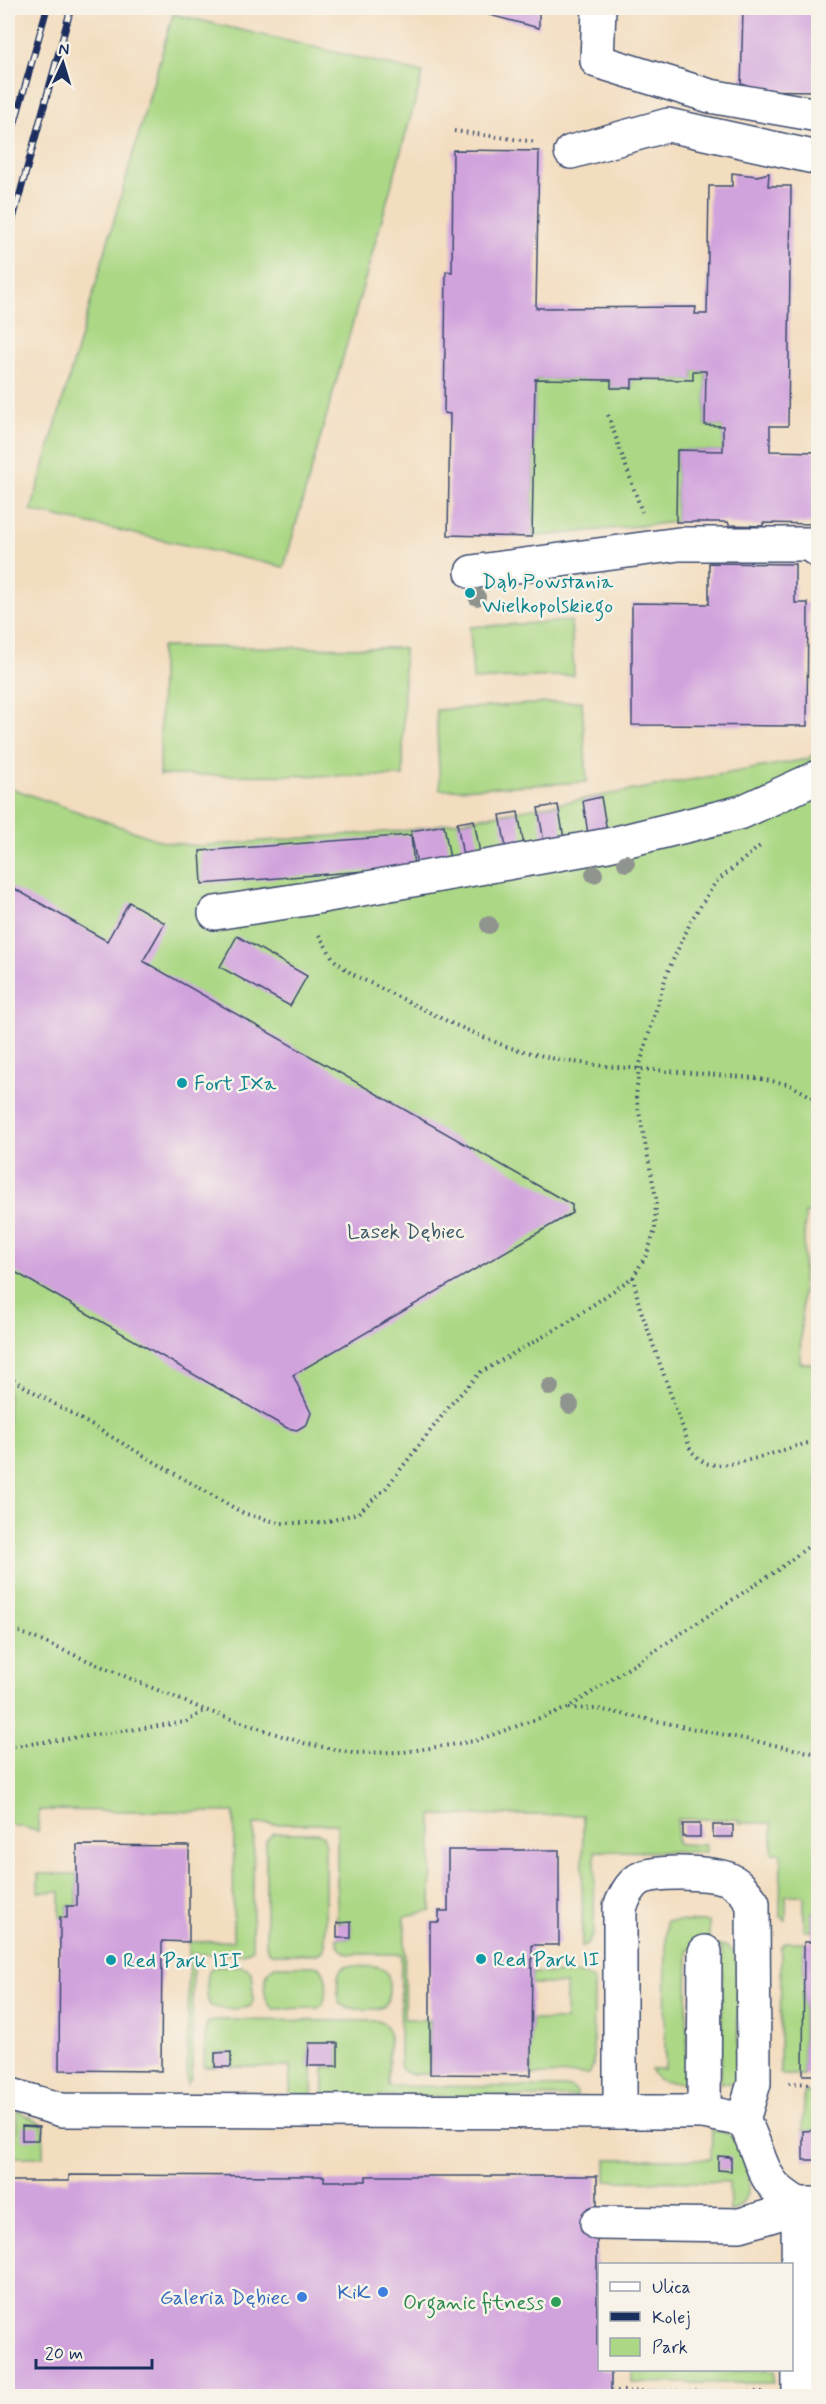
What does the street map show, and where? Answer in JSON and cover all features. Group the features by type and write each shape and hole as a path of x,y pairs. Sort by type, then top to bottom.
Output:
{"lane":[{"path":"599,8 597,60 710,96 819,115"},
{"path":"571,152 668,125 819,158"},
{"path":"472,572 679,544 809,544 819,551"},
{"path":"215,913 608,845 742,812 819,777"},
{"path":"620,2112 620,1907 626,1893 638,1879 655,1874 710,1875 727,1879 742,1887 753,1903 754,2082 743,2120"},
{"path":"704,2112 705,1952"},
{"path":"8,2094 62,2110 704,2112 743,2120 752,2134 765,2171 772,2183 808,2204"},
{"path":"597,2223 740,2224 808,2204"},
{"path":"804,2390 795,2324 808,2288 808,2204"}],"path":[{"path":"454,131 548,144 571,152"},
{"path":"608,414 654,547"},
{"path":"8,1377 243,1513 279,1523 322,1523 358,1512 386,1488 452,1403 481,1372 567,1323 633,1277 647,1254 655,1230 656,1198 636,1097 639,1067 667,973 692,919 716,882 767,840"},
{"path":"306,899 322,942 334,960 351,974 453,1024 507,1047 559,1060 604,1066 756,1078 788,1084 819,1100"},
{"path":"633,1277 639,1305 691,1451 705,1462 724,1466 803,1443 819,1441"},
{"path":"8,1627 205,1710 303,1743 353,1753 404,1752 475,1741 568,1708 759,1582 819,1539"},
{"path":"568,1708 598,1709 819,1754"},
{"path":"8,1747 186,1722 205,1710"},
{"path":"611,2391 804,2390"}],"green space":[{"path":"173,14 423,73 284,567 31,511"},
{"path":"693,371 706,371 705,425 723,426 723,451 677,450 676,522 532,537 535,379 611,380 611,388 632,388 632,379 693,380"},
{"path":"571,621 574,675 473,680 470,627"},
{"path":"161,647 404,648 403,776 160,775"},
{"path":"582,701 587,782 440,790 436,710"},
{"name":"Lasek Dębiec","path":"818,748 818,1213 805,1213 800,1363 818,1364 818,1912 812,1912 812,1930 804,1930 804,1895 786,1895 786,1920 780,1916 781,1853 772,1853 772,1823 739,1823 739,1819 677,1819 677,1844 706,1845 706,1852 595,1851 594,1933 587,1944 582,1946 583,1815 432,1815 431,1911 405,1916 404,2019 429,2020 430,2074 410,2074 403,2071 400,2065 401,1954 349,1954 338,1944 337,1938 351,1938 351,1923 337,1923 337,1824 254,1824 252,1949 244,1954 193,1954 192,2077 187,2084 189,1942 233,1941 234,1812 39,1810 38,1831 8,1824 8,787 164,842 199,846 410,830 808,759"},
{"path":"273,1833 323,1835 325,1841 325,1945 323,1951 317,1954 274,1954 268,1951 266,1945 266,1841"},
{"path":"38,1874 77,1874 77,1906 67,1906 67,1918 60,1917 60,1892 38,1892"},
{"path":"666,1921 709,1922 709,1946 727,1946 737,1954 738,2083 721,2083 722,1949 688,1949 686,2082 665,2082 653,2074 651,2069 665,2069"},
{"path":"786,1942 804,1942 803,2075 780,2073 781,1947"},
{"path":"235,1965 246,1967 249,1970 252,1975 253,1990 251,2005 231,2009 211,2006 207,1993 208,1977 210,1969 217,1966"},
{"path":"275,1966 318,1966 325,1975 327,1987 322,2005 318,2008 274,2009 267,2000 264,1987 267,1974"},
{"path":"346,1966 380,1967 385,1971 388,1976 389,1990 385,2006 377,2009 362,2009 348,2008 340,2004 338,1977"},
{"path":"532,1973 583,1974 592,1980 594,1985 593,2066 589,2074 531,2075 531,2020 566,2020 566,1984 531,1984"},
{"path":"214,2020 378,2021 386,2025 389,2033 388,2086 570,2087 577,2092 577,2097 324,2096 324,2067 338,2066 338,2043 309,2043 308,2066 312,2066 312,2097 290,2096 290,2067 231,2067 230,2052 215,2053 215,2067 204,2067 205,2030 207,2023"},
{"path":"804,2092 818,2093 818,2130 803,2131"},
{"path":"17,2110 43,2125 43,2157 8,2157 8,2140 16,2140"},
{"path":"712,2130 721,2131 734,2138 745,2154 748,2165 748,2188 745,2198 739,2206 730,2211 729,2182 606,2181 606,2159 711,2159"},
{"path":"632,2371 775,2371 774,2383 632,2383"}],"building":[{"path":"463,8 539,8 539,28"},
{"path":"743,8 818,8 818,91 741,90"},
{"path":"453,150 539,151 536,308 696,307 695,314 707,314 709,186 732,186 732,173 757,176 769,173 768,186 791,186 788,426 770,426 770,451 817,452 815,524 763,523 763,526 729,525 728,522 676,522 677,450 723,451 723,426 705,425 706,371 693,371 693,380 632,379 632,388 611,388 611,380 535,379 532,537 448,535 450,414 444,413 446,271 452,272"},
{"path":"709,563 795,564 795,603 808,603 807,726 632,725 632,603 709,604"},
{"path":"601,797 607,831 588,834 583,801"},
{"path":"558,805 564,838 544,842 538,808"},
{"path":"518,812 524,846 506,848 500,815"},
{"path":"474,820 480,853 463,856 457,823"},
{"path":"444,825 450,859 417,865 411,831"},
{"path":"411,835 414,867 202,884 200,851"},
{"name":"Fort IXa","path":"8,885 107,941 129,902 165,923 143,961 572,1205 572,1213 293,1375 311,1413 307,1424 297,1430 287,1428 8,1268"},
{"path":"237,936 307,976 290,1006 220,967"},
{"path":"683,1824 700,1824 700,1837 683,1837"},
{"path":"713,1825 733,1825 733,1837 713,1837"},
{"name":"Red Park III","path":"77,1845 189,1846 189,1942 162,1941 161,2071 59,2070 60,1917 67,1918 67,1906 77,1906"},
{"name":"Red Park II","path":"448,1850 559,1850 559,1945 532,1945 531,2075 430,2074 430,1922 439,1922 439,1911 448,1911"},
{"path":"812,1912 818,1912 818,2075 803,2075 804,1942 812,1942"},
{"path":"351,1922 351,1938 337,1938 337,1923"},
{"path":"309,2043 338,2043 338,2066 308,2066"},
{"path":"231,2052 231,2067 215,2067 215,2053"},
{"path":"22,2126 39,2127 38,2140 22,2140"},
{"path":"818,2130 818,2160 803,2160 803,2131"},
{"path":"718,2156 731,2157 731,2171 718,2170"},
{"name":"Galeria Dębiec","path":"69,2175 324,2176 324,2181 366,2181 366,2176 597,2176 598,2371 611,2371 611,2396 8,2396 8,2181 69,2181"}],"railway":[{"path":"8,147 47,8"},
{"path":"8,237 71,8"}],"place":[{"name":"Dąb Powstania Wielkopolskiego","path":"470,593"},
{"name":"Fort IXa","path":"182,1083"},
{"name":"Red Park II","path":"481,1959"},
{"name":"Red Park III","path":"111,1960"},
{"name":"KiK","path":"383,2292"},
{"name":"Galeria Dębiec","path":"302,2297"},
{"name":"Organic fitness","path":"556,2302"}]}
